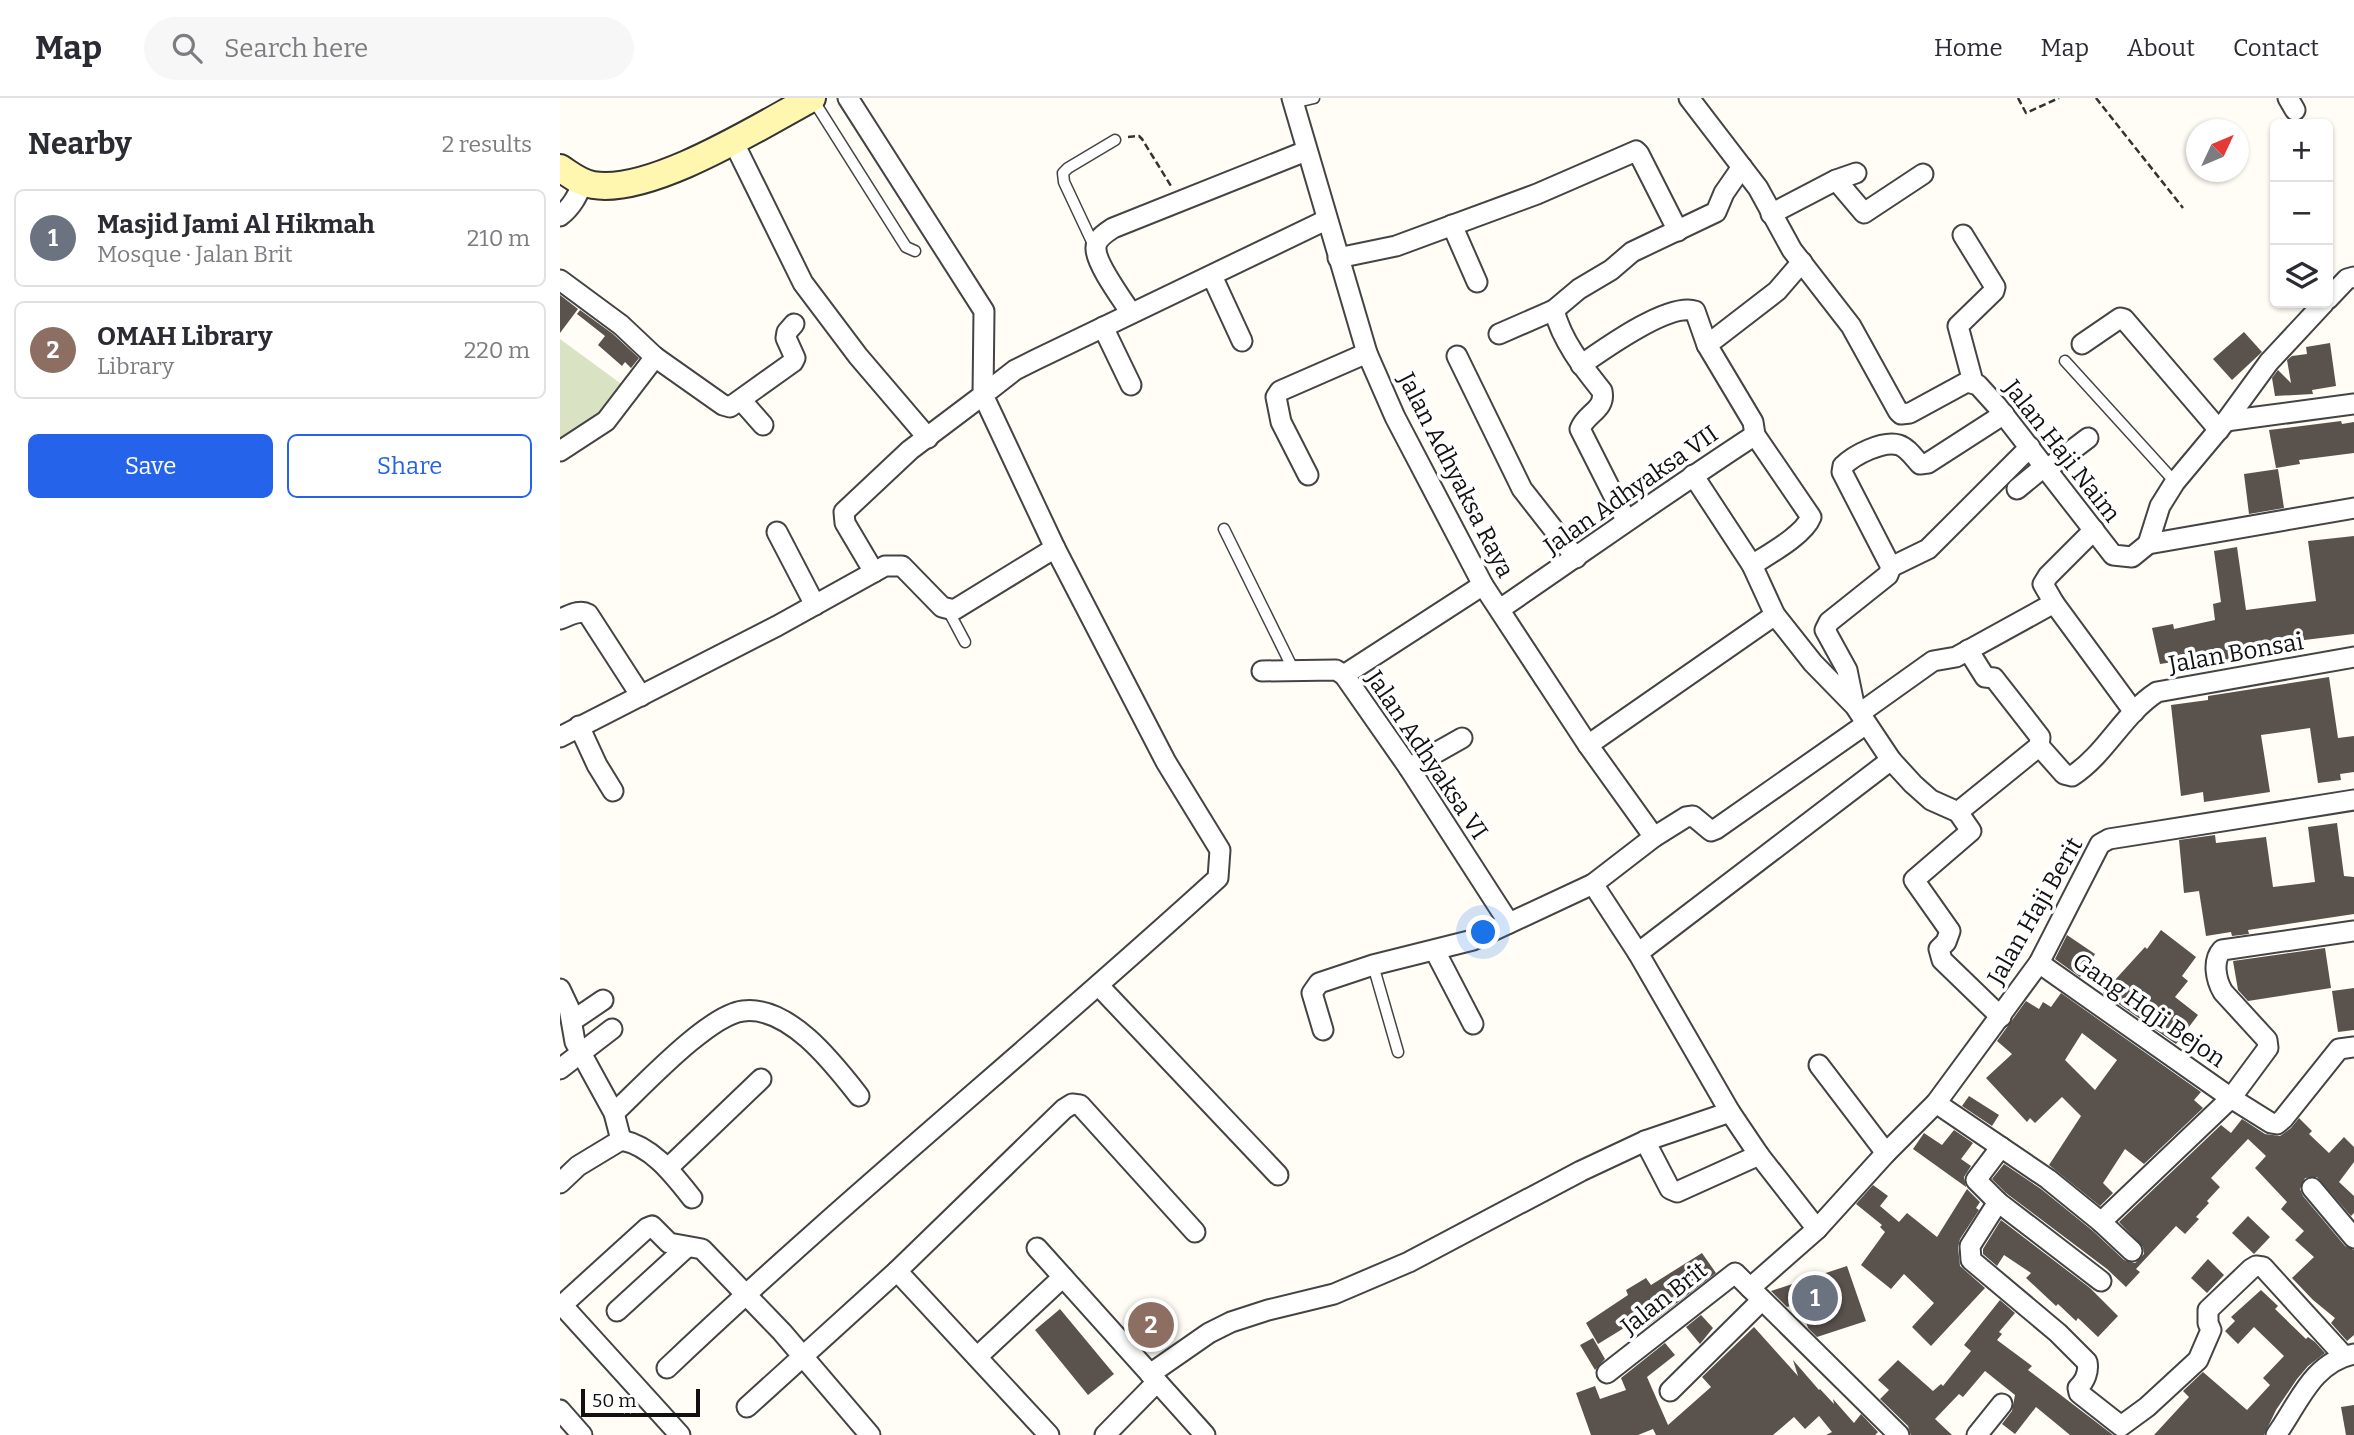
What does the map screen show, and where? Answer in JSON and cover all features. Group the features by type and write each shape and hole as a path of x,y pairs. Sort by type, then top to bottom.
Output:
{"main road":[{"path":"560,168 583,183 612,186 635,183 668,172 733,141 811,98"}],"street":[{"path":"667,1368 745,1294 1099,986 1218,878 1220,850 1166,762 1055,548 984,395 984,311 848,98"},
{"name":"Jalan Haji Naim","path":"1689,98 1758,188 1792,250 1851,326 1898,411 1902,414 1910,413 1967,382 1973,382 2004,414 2113,555 2132,557 2148,544 2354,508"},
{"name":"Jalan Adhyaksa Raya","path":"1292,100 1367,353 1395,417 1483,585 1588,745 1654,837"},
{"path":"733,141 803,283 858,356 929,438"},
{"path":"1131,313 1109,279 1096,249 1098,242 1113,228 1306,151"},
{"path":"1338,258 1396,246 1636,152 1678,231"},
{"path":"1499,334 1554,310 1632,252 1716,212 1742,167"},
{"path":"1771,214 1836,180 1856,173"},
{"path":"1836,180 1864,213 1923,174"},
{"path":"560,216 575,200 583,183"},
{"path":"874,572 845,523 844,512 911,450 960,411 1015,370 1326,220"},
{"path":"1451,225 1477,282"},
{"path":"1963,235 1995,287 1958,326 1973,382"},
{"path":"1707,345 1777,291 1802,262"},
{"path":"1212,276 1242,341"},
{"path":"2333,294 2347,279 2354,277"},
{"path":"560,281 621,326 655,356 723,405 730,407 793,362 793,350 786,338 787,332 794,324"},
{"path":"2148,544 2160,506 2175,482 2223,426 2277,352 2319,308"},
{"path":"1554,310 1558,323 1581,365 1602,391 1603,397 1596,411 1585,418 1580,429 1581,435 1626,520"},
{"path":"1581,365 1618,340 1667,313 1693,310 1697,314 1707,345 1753,422 1755,435 1811,517 1809,523 1794,537 1752,565"},
{"path":"2082,344 2120,318 2124,319 2223,426"},
{"path":"1103,327 1131,384"},
{"path":"1308,475 1281,422 1276,397 1280,391 1367,353"},
{"path":"1457,355 1522,489 1576,558"},
{"path":"560,451 606,421 655,356"},
{"path":"741,400 763,425"},
{"path":"2223,426 2354,404"},
{"path":"1891,568 1842,472 1843,466 1867,450 1892,444 1905,449 1920,464 1928,463 2004,414"},
{"name":"Jalan Adhyaksa VII","path":"1500,609 1576,558 1626,520 1755,435"},
{"path":"2017,489 2088,438"},
{"path":"1860,714 1847,670 1825,629 1829,622 1888,575 1891,568 1928,549 2030,447"},
{"path":"1693,475 1752,565 1775,615 1813,663 1860,714 1891,760 1931,800 1958,812 1970,831 1914,880 1950,931 1950,937 1939,949 1939,956 2001,1017"},
{"path":"2094,530 2043,584 2134,712"},
{"path":"778,532 815,605"},
{"path":"560,737 815,605 884,566 902,566 948,610 959,607 1055,548"},
{"name":"Jalan Adhyaksa VI","path":"1483,585 1344,675 1409,768 1509,923"},
{"path":"1323,1030 1312,993 1315,986 1373,965 1473,940 1593,884 1685,817 1693,816 1711,831 1716,829 1860,714 1933,661 1956,657 2054,603"},
{"path":"560,619 577,612 588,614 641,696"},
{"path":"1588,745 1775,615"},
{"path":"1958,812 2039,748 2040,737 1994,678 1985,677 1968,650"},
{"name":"Jalan Bonsai","path":"2039,748 2064,774 2072,776 2090,764 2148,698 2164,689 2354,657"},
{"path":"1262,671 1336,670 1344,675"},
{"path":"579,726 613,791"},
{"path":"1409,768 1462,738"},
{"path":"1638,953 1891,760"},
{"name":"Jalan Haji Berit","path":"1671,1391 1756,1294 1936,1103 2039,963 2100,844 2109,839 2354,800"},
{"path":"1593,884 1638,953 1730,1112 1759,1155 1817,1229"},
{"path":"2101,1222 2231,1098 2268,1048 2267,1040 2219,985 2216,958 2222,950 2354,931"},
{"path":"1435,951 1472,1024"},
{"name":"Gang Hqji Bejon","path":"2039,963 2231,1098 2271,1123 2277,1124 2339,1049 2354,1047"},
{"path":"1099,986 1278,1175"},
{"path":"560,989 569,1008 573,1034 614,1113 621,1140"},
{"path":"572,1021 603,1000"},
{"path":"614,1113 685,1046 730,1014 744,1010 780,1019 804,1034 833,1063 859,1096"},
{"path":"560,1069 612,1030"},
{"path":"1819,1065 1886,1153"},
{"path":"668,1168 761,1079"},
{"path":"1936,1103 2048,1179 2132,1251"},
{"path":"747,1407 1072,1104 1080,1105 1195,1232"},
{"path":"1105,1435 1154,1378 1209,1333 1231,1322 1268,1310 1334,1294 1409,1262 1581,1171 1645,1141 1730,1112"},
{"path":"560,1183 578,1166 621,1140 636,1143 668,1168 692,1198"},
{"path":"1645,1141 1670,1189 1677,1192 1759,1155"},
{"path":"2001,1147 1976,1180 1998,1202 2101,1281"},
{"path":"2312,1188 2354,1238"},
{"path":"1998,1202 1973,1239 1969,1252 1971,1260 2058,1333 2087,1362 2087,1373 2079,1393 2121,1426 2198,1360 2211,1330 2208,1310 2251,1269 2256,1266 2263,1267 2349,1355 2324,1367 2298,1399 2276,1435"},
{"path":"680,1435 561,1306 652,1226 669,1243 702,1249 803,1356 870,1435"},
{"path":"617,1311 687,1247"},
{"path":"1037,1248 1205,1435"},
{"path":"897,1270 1049,1435"},
{"name":"Jalan Brit","path":"1607,1373 1734,1274 1756,1294"},
{"path":"977,1357 1063,1277"},
{"path":"1756,1294 1899,1435"},
{"path":"1977,1435 2002,1404"},
{"path":"560,1410 582,1435"}],"lane":[{"path":"811,98 906,247 915,251"},
{"path":"1292,100 1314,98"},
{"path":"1096,249 1064,182 1063,173 1115,140"},
{"path":"2065,360 2175,482"},
{"path":"1224,529 1294,671"},
{"path":"948,610 965,642"},
{"path":"1373,965 1398,1052"}],"path":[{"path":"2018,98 2026,113 2059,98"},
{"path":"2096,98 2183,208"},
{"path":"1115,140 1139,136 1180,200"}],"green space":[{"path":"560,339 624,386 602,418 560,446"}],"building":[{"path":"560,295 578,309 560,333"},
{"path":"580,310 613,334 639,358 631,368 625,362 622,366 598,345 605,336 577,314"},
{"path":"2244,332 2262,352 2232,380 2213,359"},
{"path":"2330,343 2336,386 2312,390 2313,394 2275,396 2272,378 2278,370 2291,383 2287,360 2292,356 2307,354 2306,347"},
{"path":"2341,421 2342,424 2354,422 2354,453 2299,460 2300,464 2276,468 2269,430"},
{"path":"2278,469 2284,508 2249,514 2244,474"},
{"path":"2354,536 2354,634 2229,649 2231,662 2216,664 2214,651 2179,657 2180,661 2160,664 2152,628 2173,624 2174,629 2215,620 2213,604 2221,602 2214,551 2237,547 2246,610 2316,601 2308,541"},
{"path":"2329,677 2338,738 2354,736 2354,772 2340,774 2341,780 2318,783 2310,728 2261,735 2270,792 2204,802 2203,792 2181,796 2171,705 2208,700 2208,696"},
{"path":"2337,823 2344,876 2354,877 2354,914 2248,930 2249,934 2232,936 2231,932 2206,936 2199,891 2184,893 2179,840 2215,835 2216,843 2266,837 2273,887 2315,882 2308,827"},
{"path":"2161,930 2196,957 2182,976 2188,981 2175,997 2198,1015 2176,1044 2103,993 2145,947 2147,949"},
{"path":"2067,935 2095,954 2080,977 2055,959"},
{"path":"2325,948 2331,988 2248,1001 2238,990 2233,961"},
{"path":"2354,988 2354,1030 2338,1032 2332,991"},
{"path":"2061,993 2201,1092 2194,1100 2203,1108 2144,1164 2125,1149 2103,1183 2113,1193 2100,1206 2049,1165 2081,1116 2062,1097 2035,1123 2030,1118 2027,1122 1986,1078 2012,1054 1997,1041 2026,1001 2039,1009 2043,1002 2051,1007","holes":["2082,1033 2117,1060 2095,1090 2065,1060"]},
{"path":"1969,1096 1999,1115 1992,1126 1962,1106"},
{"path":"2299,1118 2312,1131 2309,1134 2329,1153 2344,1137 2354,1147 2354,1162 2339,1182 2354,1196 2354,1213 2351,1216 2317,1177 2305,1178 2300,1189 2345,1246 2354,1250 2354,1335 2347,1341 2331,1323 2335,1318 2292,1278 2314,1257 2295,1240 2304,1231 2281,1209 2287,1202 2255,1168 2266,1156 2248,1139 2211,1178 2220,1187 2196,1217 2199,1219 2185,1234 2176,1226 2136,1269 2140,1272 2126,1287 2107,1269 2006,1193 1992,1179 2004,1164 2041,1189 2124,1260 2135,1263 2144,1254 2143,1247 2119,1222 2221,1125 2231,1133 2242,1119 2265,1134 2280,1136"},
{"path":"1954,1130 1973,1143 1961,1159 1971,1166 1964,1177 1966,1187 1913,1149 1924,1133 1942,1145"},
{"path":"1873,1185 1888,1196 1880,1206 1899,1222 1907,1213 1937,1237 1967,1189 1980,1202 1976,1208 1979,1210 1960,1239 1958,1247 1960,1266 1985,1288 1931,1346 1912,1327 1934,1303 1904,1274 1891,1289 1861,1265 1885,1232 1880,1227 1882,1225 1856,1204"},
{"path":"2248,1216 2270,1237 2254,1254 2232,1233"},
{"path":"2001,1220 2090,1288 2118,1316 2098,1337 2078,1318 2076,1321 2058,1304 2056,1306 2026,1278 2031,1273 2004,1255 1997,1266 1983,1254 1983,1249"},
{"path":"1702,1253 1716,1273 1647,1326 1642,1317 1598,1344 1586,1323 1628,1295 1626,1290 1646,1278 1651,1285"},
{"path":"2208,1259 2224,1275 2207,1293 2191,1278"},
{"path":"1847,1266 1866,1321 1817,1337 1808,1328 1800,1303 1787,1307 1771,1291"},
{"path":"2261,1290 2278,1306 2275,1309 2325,1353 2297,1379 2276,1410 2264,1435 2154,1435 2189,1397 2183,1391 2203,1372 2247,1410 2270,1385 2263,1378 2284,1356 2254,1327 2238,1344 2225,1331 2235,1321 2231,1317"},
{"path":"2000,1300 2015,1313 1999,1332 2002,1334 1997,1340 2032,1366 2028,1370 2113,1435 2070,1435 2036,1407 2015,1434 2002,1424 2012,1411 2015,1395 1985,1371 1963,1397 1959,1394 1935,1419 1952,1435 1911,1435 1908,1426 1880,1399 1889,1390 1878,1380 1898,1360 1933,1391 1941,1384 1943,1386 1971,1351 1964,1345"},
{"path":"1060,1309 1114,1374 1088,1395 1035,1330"},
{"path":"1701,1315 1713,1328 1700,1344 1686,1327"},
{"path":"1754,1327 1798,1376 1793,1360 1819,1390 1834,1404 1833,1399 1854,1423 1861,1414 1878,1432 1875,1435 1826,1435 1832,1432 1819,1416 1805,1429 1794,1417 1773,1435 1656,1435 1653,1429 1638,1435 1591,1435 1576,1393 1595,1386 1600,1399 1626,1390 1621,1378 1665,1343 1675,1355 1647,1377 1668,1425 1711,1387 1702,1377"},
{"path":"1593,1338 1605,1359 1595,1370 1580,1345"},
{"path":"2354,1405 2354,1435 2346,1435 2341,1407"}],"place":[{"name":"Masjid Jami Al Hikmah","path":"1815,1298"},
{"name":"OMAH Library","path":"1151,1325"}]}
